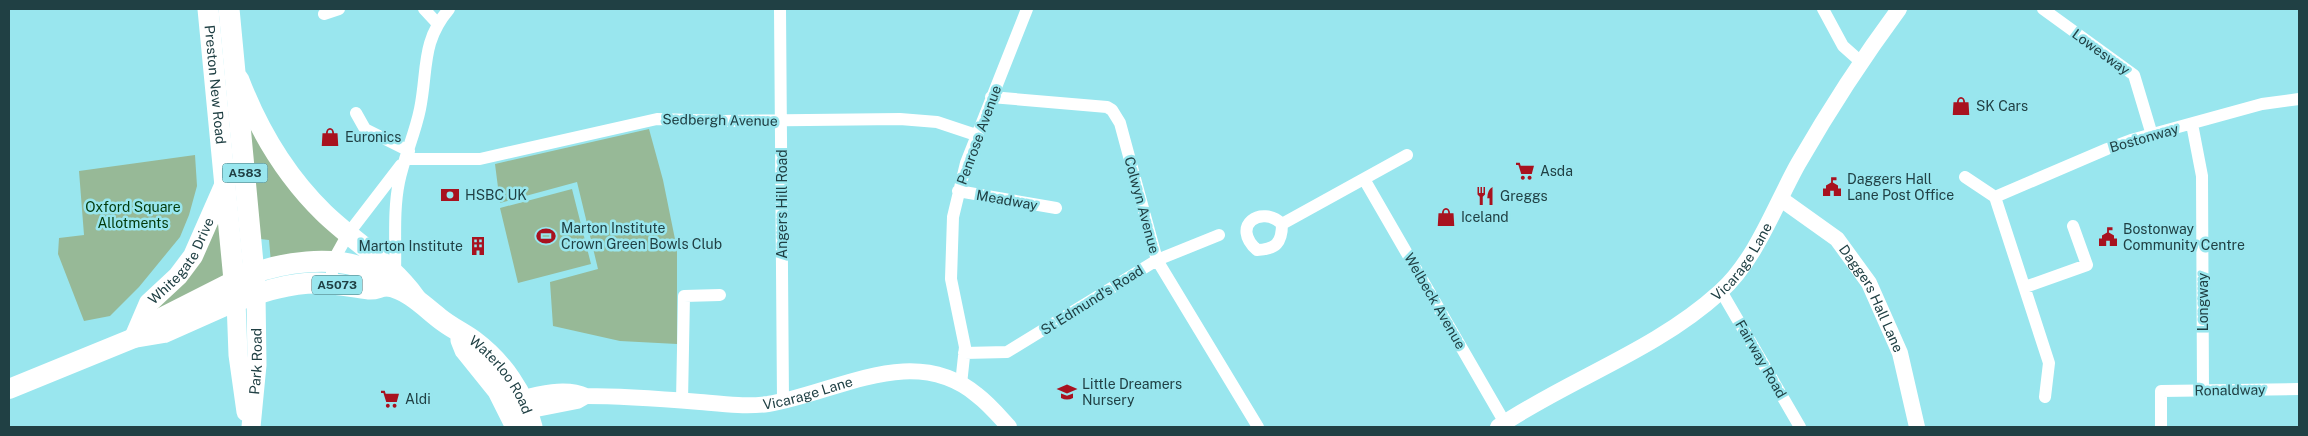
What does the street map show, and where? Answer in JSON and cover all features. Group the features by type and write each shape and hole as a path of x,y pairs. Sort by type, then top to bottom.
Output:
{"highway":[{"name":"Preston New Road","path":"229,9 253,273"},
{"name":"Preston New Road","path":"206,13 226,181 235,291"},
{"name":"Waterloo Road","path":"235,291 253,273 285,264 333,261 375,272 391,280 458,332 473,341 495,362 519,413"},
{"name":"A583","path":"253,273 256,294"},
{"name":"Waterloo Road","path":"235,291 256,294 296,284 331,284 372,289 391,280"}],"main road":[{"name":"Preston New Road","path":"236,72 257,122 287,171 317,206 348,234"},
{"name":"Whitegate Drive","path":"134,338 149,302 178,276 193,256 226,181"},
{"name":"Waterloo Road","path":"348,234 391,280"},
{"name":"Whitegate Drive","path":"9,389 134,338 159,319 235,291"},
{"name":"Park Road","path":"235,291 241,383 250,427"},
{"name":"Park Road","path":"250,427 257,365 256,294"}],"street":[{"path":"324,14 339,9"},
{"path":"424,9 437,23"},
{"path":"391,280 399,182 421,106 430,40 437,23 449,9"},
{"name":"Angers Hill Road","path":"780,9 783,400"},
{"name":"Penrose Avenue","path":"961,384 964,353 951,278 951,249 958,191 976,135 1027,9"},
{"path":"1823,9 1843,46 1861,62"},
{"name":"Vicarage Lane","path":"1501,425 1661,334 1722,291 1762,236 1798,165 1861,62 1898,9"},
{"name":"Lowesway","path":"2043,9 2134,75 2152,135"},
{"name":"Colwyn Avenue","path":"991,97 1106,107 1112,110 1120,123 1157,260 1258,427"},
{"name":"Bostonway","path":"1995,197 2106,148 2262,104 2299,100"},
{"path":"356,113 365,129 407,155"},
{"name":"Sedbergh Avenue","path":"407,155 480,159 657,118 782,121 900,119 938,122 976,135"},
{"name":"Longway","path":"2192,124 2202,176 2203,390"},
{"path":"331,284 333,261 348,234 407,155"},
{"path":"1282,224 1407,155"},
{"path":"1965,178 1995,197 2049,364 2044,397"},
{"name":"Welbeck Avenue","path":"1364,180 1501,425"},
{"name":"Meadway","path":"958,191 1056,208"},
{"name":"Daggers Hall Lane","path":"1781,199 1837,239 1869,283 1900,353 1917,427"},
{"path":"2025,287 2087,265 2073,226"},
{"name":"St Edmund's Road","path":"964,353 1007,352 1157,260 1219,235"},
{"name":"Fairway Road","path":"1722,291 1800,427"},
{"path":"682,401 684,296 720,296"},
{"name":"Vicarage Lane","path":"519,413 575,391 586,396 741,405 767,404 866,377 907,370 926,371 961,384 976,394 1009,427"},
{"name":"Ronaldway","path":"2161,427 2161,391 2299,389"}],"green space":[{"path":"252,124 340,240 330,255 271,263 269,240 260,239 250,132"},
{"path":"649,129 663,180 677,249 677,344 620,341 553,326 550,282 598,269 577,182 500,203 495,164"},
{"name":"Oxford Square Allotments","path":"195,155 197,186 189,215 180,237 139,287 110,316 84,321 58,254 59,238 84,235 79,171"},
{"path":"226,181 234,281 159,319 149,303 162,291"},
{"name":"Marton Institute Crown Green Bowls Club","path":"572,189 591,264 518,283 500,208"}],"place":[{"name":"SK Cars","path":"1961,106"},
{"name":"Euronics","path":"330,137"},
{"name":"Asda","path":"1525,171"},
{"name":"Daggers Hall Lane Post Office","path":"1832,187"},
{"name":"HSBC UK","path":"450,195"},
{"name":"Greggs","path":"1485,196"},
{"name":"Iceland","path":"1446,217"},
{"name":"Marton Institute Crown Green Bowls Club","path":"546,236"},
{"name":"Bostonway Community Centre","path":"2108,237"},
{"name":"Marton Institute","path":"478,246"},
{"name":"Little Dreamers Nursery","path":"1067,392"},
{"name":"Aldi","path":"390,399"}]}
